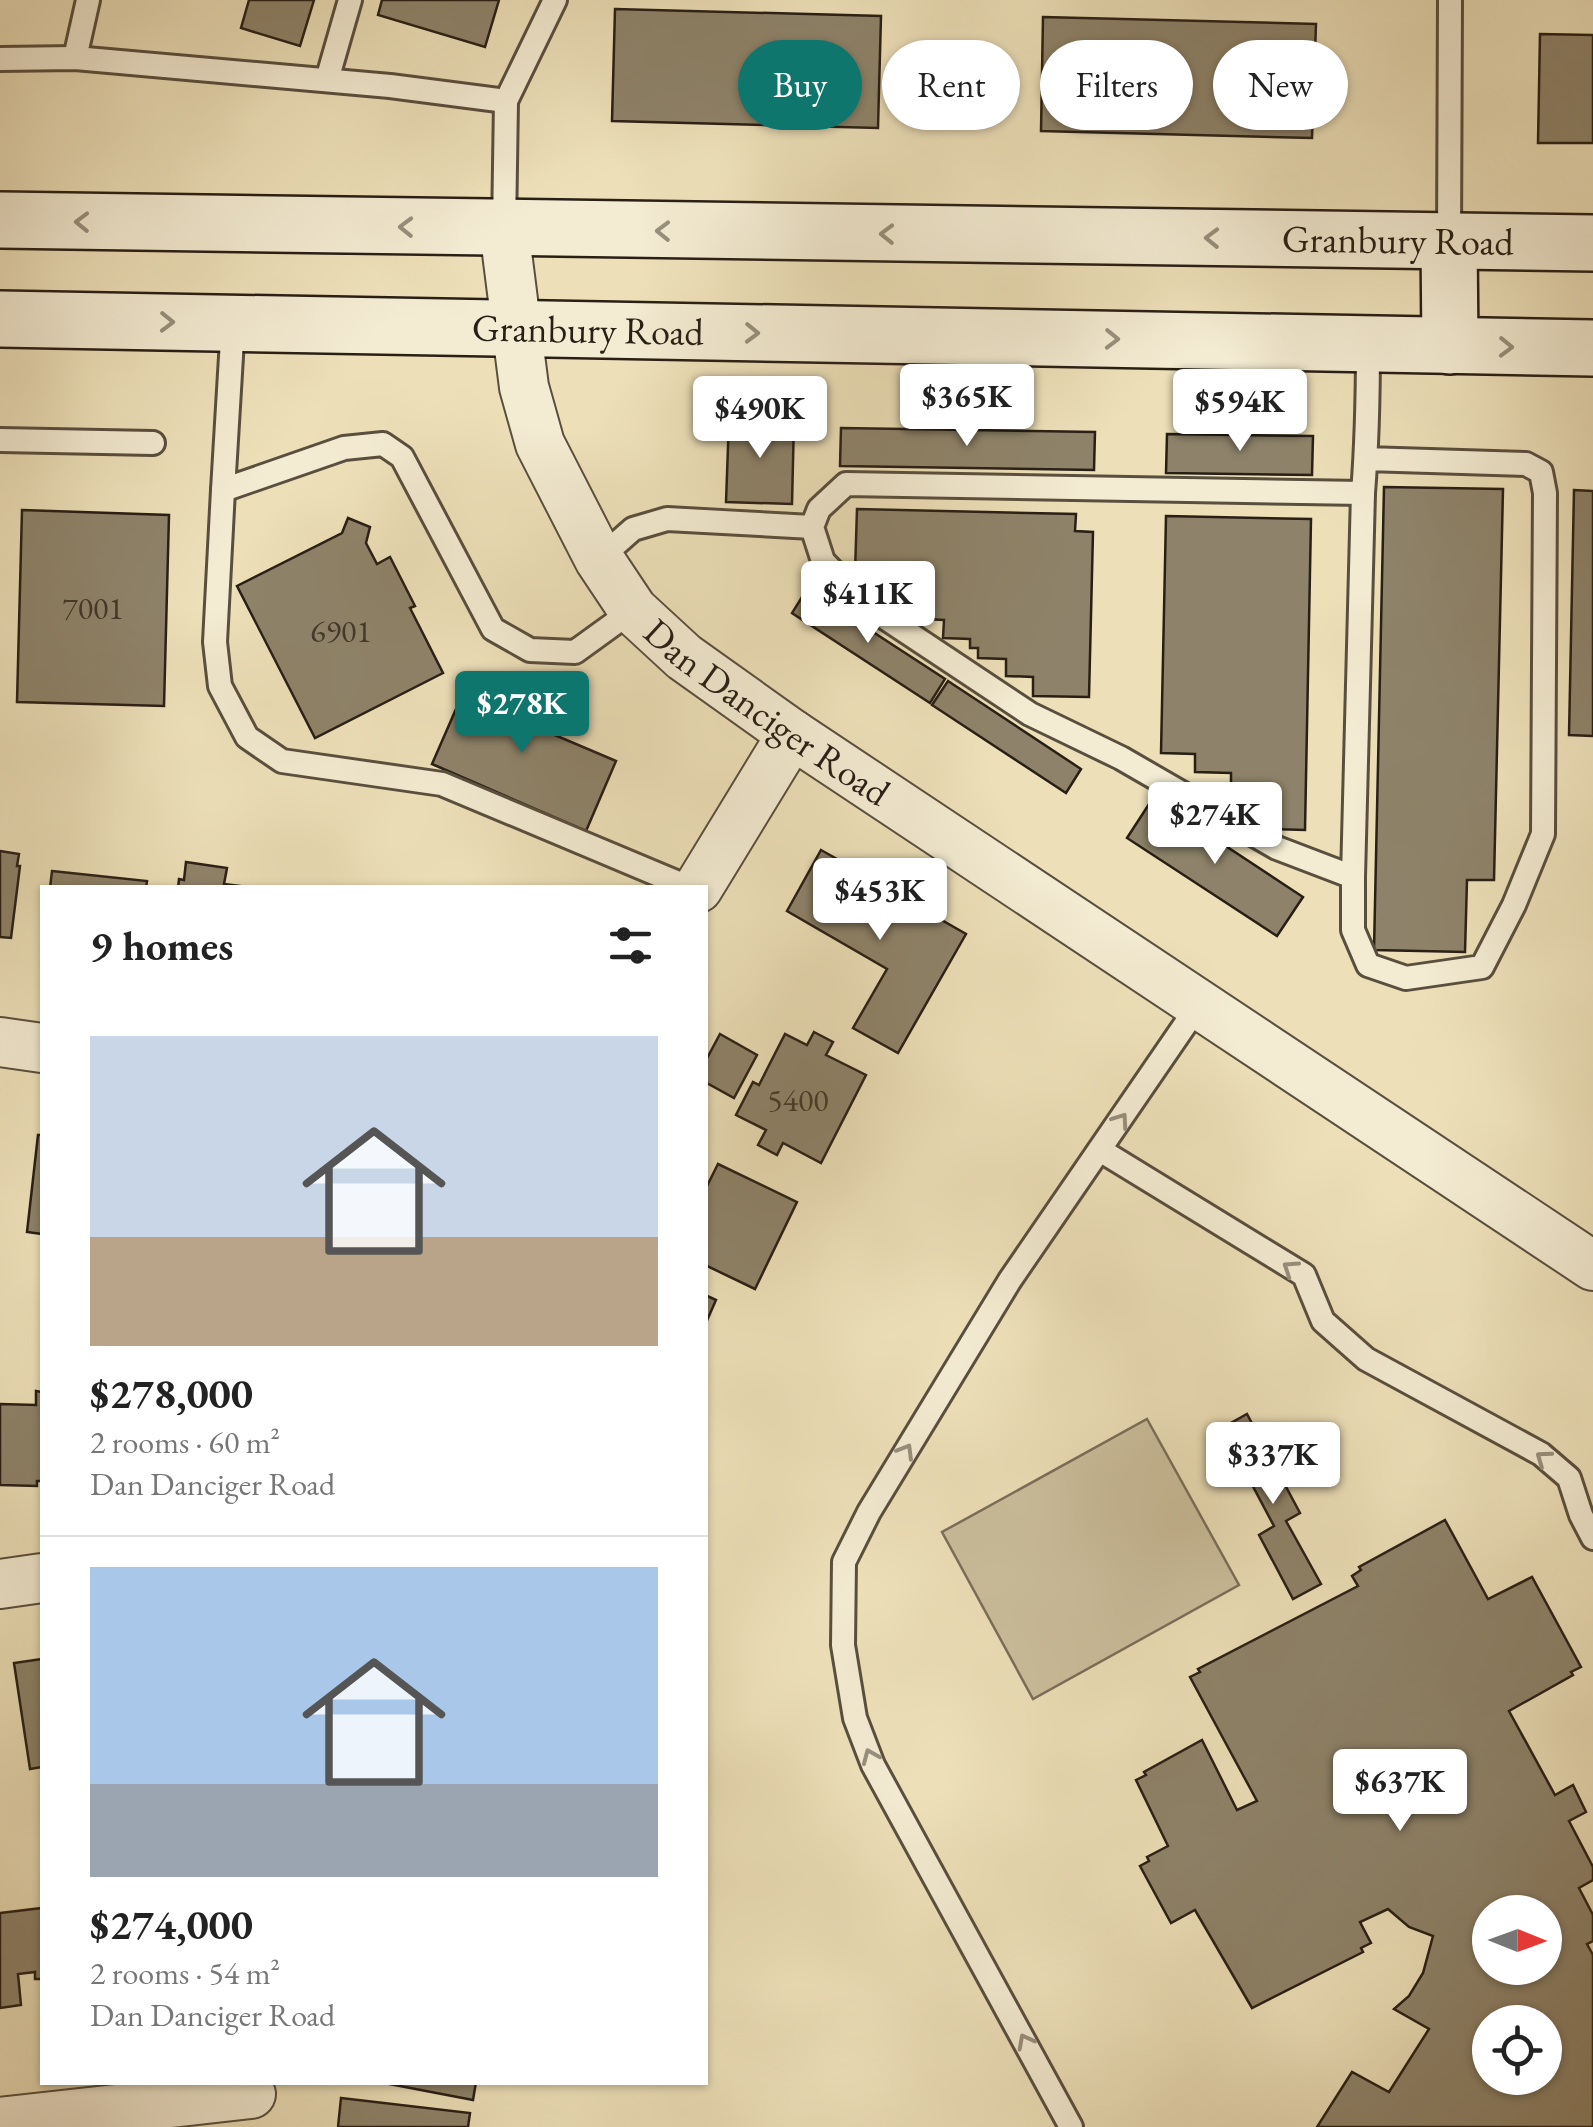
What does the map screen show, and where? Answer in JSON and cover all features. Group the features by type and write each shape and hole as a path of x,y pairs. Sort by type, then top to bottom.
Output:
{"main road":[{"name":"Granbury Road","path":"0,220 1593,244"},
{"path":"1449,241 1450,346"},
{"name":"Granbury Road","path":"0,319 1593,348"}],"street":[{"name":"Dan Danciger Road","path":"504,229 514,328 524,387 540,444 598,559 634,610 684,657 792,734 1593,1266"},
{"path":"700,885 792,734"},
{"path":"0,1042 40,1048"},
{"path":"0,1584 40,1578"},
{"path":"0,2122 250,2101"}],"lane":[{"path":"75,58 88,0"},
{"path":"327,80 350,0"},
{"path":"504,229 506,101 555,0"},
{"path":"1449,241 1450,0"},
{"path":"0,59 75,58 327,80 506,101"},
{"path":"234,323 215,642 220,686 247,737 282,761 442,784 683,885"},
{"path":"1366,460 1526,464 1541,472 1542,834 1514,905 1482,967 1406,978 1368,965 1353,930 1368,344"},
{"path":"0,440 153,443"},
{"path":"222,490 344,448 383,444 402,457 493,629 530,650 575,652 634,610"},
{"path":"1354,877 1277,848 1121,758 1030,714 864,603 823,560 812,527 820,508 846,484 1364,493"},
{"path":"598,559 633,529 667,519 812,527"},
{"path":"1071,2127 873,1766 854,1718 843,1645 844,1562 869,1512 1010,1280 1200,1003"},
{"path":"1100,1150 1304,1276 1323,1321 1366,1359 1541,1454 1569,1478 1593,1538"}],"shaded area":[{"path":"1147,1419 1239,1585 1033,1699 942,1532"}],"building":[{"path":"249,0 314,0 300,46 241,28"},
{"path":"382,0 499,0 485,47 378,15"},
{"path":"615,9 881,16 878,128 862,128 862,40 738,40 738,124 612,121"},
{"path":"1043,17 1316,24 1315,40 1213,40 1213,130 1312,130 1312,138 1041,131 1193,130 1193,40 1043,40"},
{"path":"1540,34 1593,35 1593,143 1538,143"},
{"path":"729,419 794,420 792,504 726,502"},
{"path":"841,428 1095,432 1094,470 840,466"},
{"path":"1167,434 1313,436 1312,475 1166,473"},
{"path":"1384,487 1503,489 1494,880 1467,880 1465,952 1374,950"},
{"path":"1574,490 1593,491 1593,736 1569,735"},
{"path":"857,509 1076,514 1075,531 1093,532 1089,697 1033,696 1033,677 1006,676 1006,659 978,658 978,648 970,648 970,639 943,638 944,620 925,619 925,610 907,610 907,600 890,600 890,582 872,582 872,573 855,572"},
{"path":"22,510 169,515 164,706 17,702"},
{"path":"1166,516 1311,519 1305,830 1267,829 1268,792 1231,792 1231,773 1195,772 1195,754 1161,753"},
{"path":"348,518 370,527 366,543 377,564 390,557 415,606 410,608 443,673 315,738 237,586 342,533"},
{"path":"807,589 945,679 930,703 792,613"},
{"path":"470,677 551,712 543,730 616,761 586,831 432,764"},
{"path":"948,681 1081,769 1066,793 932,705"},
{"path":"1153,798 1303,897 1277,936 1127,838"},
{"path":"821,850 890,889 880,907 894,915 903,898 966,934 898,1053 853,1028 887,969 787,911"},
{"path":"0,851 19,854 11,938 0,937"},
{"path":"186,862 227,868 224,884 232,885 178,885 179,879 184,880"},
{"path":"52,871 147,881 146,885 50,885"},
{"path":"814,1032 833,1042 826,1055 866,1075 821,1163 783,1143 777,1155 758,1145 766,1130 736,1115 753,1082 759,1085 785,1034 807,1045"},
{"path":"720,1034 757,1055 734,1098 708,1084 708,1056"},
{"path":"38,1135 40,1135 40,1234 27,1232"},
{"path":"718,1164 797,1202 755,1289 708,1266 708,1184"},
{"path":"708,1296 716,1300 708,1318"},
{"path":"36,1391 40,1392 40,1481 37,1486 0,1485 0,1404 36,1405"},
{"path":"1247,1414 1300,1513 1286,1521 1321,1584 1293,1599 1259,1535 1274,1526 1222,1428"},
{"path":"1445,1520 1488,1599 1532,1577 1581,1667 1509,1711 1555,1795 1573,1785 1586,1812 1569,1821 1593,1867 1593,1880 1579,1888 1593,1915 1593,1941 1587,1944 1593,1955 1593,2127 1317,2127 1352,2072 1389,2092 1429,2029 1394,2009 1409,1996 1423,1973 1433,1936 1409,1927 1388,1909 1360,1922 1371,1943 1361,1948 1363,1952 1252,2008 1195,1910 1171,1923 1140,1866 1149,1861 1147,1857 1168,1846 1136,1780 1146,1775 1144,1772 1202,1740 1237,1810 1257,1801 1190,1677 1200,1672 1198,1669 1358,1586 1352,1576 1361,1570 1359,1567"},
{"path":"40,1659 40,1767 30,1769 14,1663"},
{"path":"40,1908 40,1979 35,1979 35,1972 18,1974 21,2005 0,2008 0,1913"},
{"path":"395,2085 476,2085 473,2100"},
{"path":"341,2098 470,2113 468,2127 338,2127"}]}
